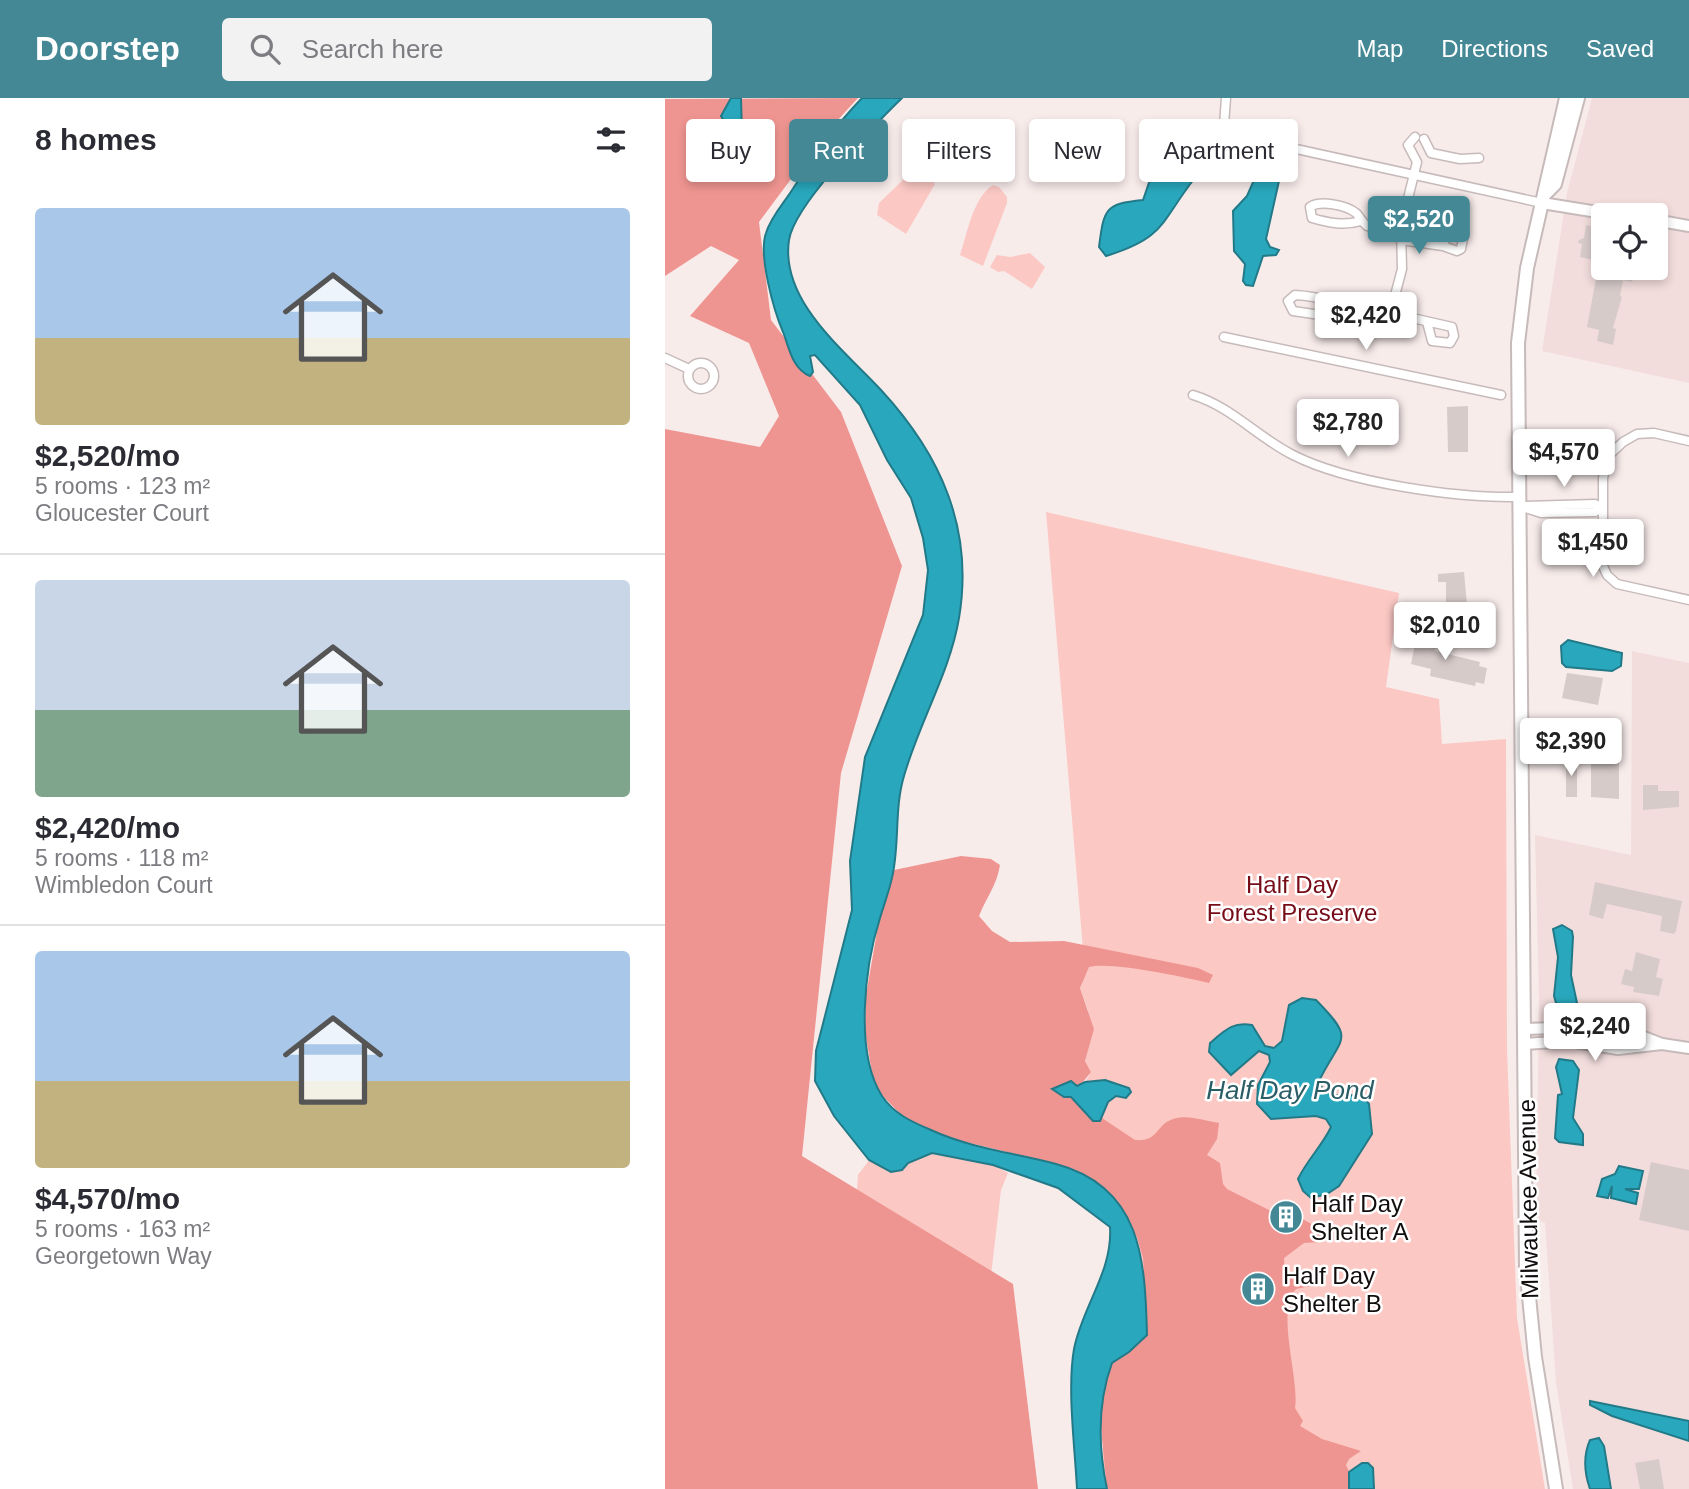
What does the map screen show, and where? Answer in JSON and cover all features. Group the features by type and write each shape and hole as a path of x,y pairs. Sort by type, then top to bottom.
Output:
{"main road":[{"name":"Milwaukee Avenue","path":"1556,1489 1535,1357 1526,1266 1518,344 1527,268 1543,199 1544,181 1566,98"},
{"name":"Milwaukee Avenue","path":"1543,199 1555,184 1578,98"}],"street":[{"path":"1226,98 1224,125 1237,136 1591,210"},
{"path":"1417,162 1408,150 1410,140 1419,138 1431,153"},
{"path":"1393,303 1402,269 1401,235 1417,162 1422,155 1431,153 1460,159 1479,158"},
{"path":"1361,222 1343,225 1312,218 1310,207 1320,204 1339,207 1358,214 1361,222 1367,226 1443,246"},
{"path":"1668,222 1689,226"},
{"path":"1347,314 1342,306 1300,296 1294,296 1288,301 1293,311 1334,317 1347,314 1393,303"},
{"path":"1393,303 1403,314 1427,321"},
{"path":"1224,337 1501,395"},
{"path":"665,358 689,369"},
{"path":"1192,396 1226,409 1283,450 1326,468 1518,502 1541,513 1595,512 1602,508"},
{"path":"1689,441 1646,433 1623,442 1606,461 1602,508 1603,566 1610,579 1617,584 1689,600"},
{"path":"1525,1029 1615,1026 1662,1044 1689,1048"},
{"path":"1525,1044 1569,1041 1618,1049 1662,1044"}],"shaded area":[{"path":"858,98 839,119 789,119 789,182 759,222 771,320 841,412 902,566 841,773 802,1156 1013,1284 1038,1489 665,1489 665,429 760,447 779,416 749,343 690,316 739,260 711,246 665,276 665,99"},
{"path":"1592,98 1689,98 1689,383 1542,351 1567,193"},
{"path":"1632,651 1689,663 1689,1489 1573,1489 1556,1383 1545,1223 1536,1220 1539,1001 1535,835 1631,855"},
{"path":"961,856 991,859 1000,865 979,916 992,931 1010,942 1064,941 1198,968 1213,975 1209,983 1130,968 1089,967 1080,988 1094,1029 1085,1061 1091,1072 1071,1097 1093,1120 1102,1118 1135,1140 1153,1136 1173,1119 1190,1118 1219,1123 1217,1139 1207,1155 1220,1163 1223,1184 1227,1189 1269,1210 1280,1223 1289,1225 1299,1217 1326,1232 1322,1242 1304,1243 1284,1258 1285,1273 1306,1273 1313,1280 1310,1286 1296,1289 1290,1298 1288,1312 1295,1408 1303,1421 1300,1426 1322,1439 1361,1451 1349,1459 1346,1465 1349,1472 1349,1489 1107,1489 1099,1409 1112,1363 1129,1352 1146,1308 1143,1258 1137,1237 1060,1165 949,1138 903,1117 879,1092 872,1073 865,1031 866,995 879,920 894,870"}],"green space":[{"path":"902,181 935,184 906,234 877,215 879,203"},
{"path":"993,185 999,187 1007,197 1007,203 983,266 960,255 980,198"},
{"path":"1030,253 1045,267 1032,289 1004,271 998,272 990,267 997,255 1010,257"},
{"name":"Half Day Forest Preserve","path":"1046,512 1399,593 1386,687 1439,699 1442,744 1506,739 1507,1049 1517,1318 1545,1489 1099,1489 1125,1248 1094,1082 1085,1082 1091,1072 1085,1061 1091,1038 1088,1010 1080,988 1085,973"},
{"path":"932,1153 993,1165 1008,1173 1001,1190 990,1284 834,1489 819,1489 854,1229 858,1175 869,1160 892,1172 902,1170 908,1163"}],"water":[{"path":"731,98 741,98 742,119 723,119 721,116"},
{"path":"862,98 902,98 881,119 843,119"},
{"path":"798,182 823,182 794,224 789,240 789,262 794,284 818,323 881,390 921,441 948,495 962,554 962,585 955,638 942,678 910,756 901,787 893,873 870,959 865,1033 873,1078 882,1096 904,1117 961,1141 1056,1164 1085,1175 1106,1190 1122,1208 1133,1230 1140,1254 1147,1335 1112,1363 1107,1378 1101,1425 1107,1489 1077,1489 1071,1382 1074,1349 1083,1318 1107,1259 1110,1227 1058,1188 993,1165 932,1153 908,1163 902,1170 891,1172 869,1160 834,1116 815,1081 816,1051 852,910 850,861 865,757 923,615 928,570 923,538 911,498 887,460 860,405 815,355 810,356 813,372 810,376 799,368 792,357 779,323 765,268 766,233"},
{"path":"1149,182 1192,182 1167,218 1151,235 1140,243 1106,256 1099,247 1105,216 1114,206 1143,200"},
{"path":"1253,182 1279,182 1266,239 1270,247 1279,250 1276,255 1263,256 1253,286 1246,285 1243,281 1245,264 1234,251 1233,211 1247,196"},
{"path":"1568,640 1622,653 1621,666 1612,671 1566,667 1562,663 1561,646"},
{"path":"1562,925 1572,931 1573,937 1571,975 1577,1003 1568,1008 1556,1003 1554,996 1558,957 1553,929"},
{"name":"Half Day Pond","path":"1302,998 1316,1000 1341,1031 1339,1045 1320,1079 1322,1089 1335,1095 1362,1095 1369,1104 1372,1134 1339,1186 1327,1194 1311,1198 1303,1191 1298,1179 1331,1127 1326,1119 1316,1116 1271,1119 1257,1104 1258,1085 1270,1062 1269,1055 1259,1051 1231,1075 1209,1052 1210,1043 1229,1028 1239,1024 1252,1025 1265,1046 1274,1048 1282,1041 1289,1005"},
{"path":"1559,1059 1573,1061 1579,1070 1573,1118 1583,1134 1583,1145 1559,1142 1555,1138 1558,1095 1562,1094 1556,1067"},
{"path":"1105,1080 1129,1088 1131,1092 1126,1098 1116,1096 1108,1102 1100,1121 1093,1121 1071,1097 1064,1097 1052,1089 1071,1081 1077,1086 1085,1082"},
{"path":"1619,1166 1643,1171 1639,1189 1625,1189 1638,1193 1636,1204 1611,1198 1612,1186 1608,1198 1597,1196 1602,1179 1615,1174"},
{"path":"1590,1401 1689,1421 1689,1441 1612,1416 1590,1405"},
{"path":"1599,1438 1604,1446 1611,1489 1590,1489 1586,1476 1585,1458 1590,1440"},
{"path":"1362,1463 1368,1463 1373,1468 1374,1489 1349,1489 1349,1472"}],"building":[{"path":"1586,225 1591,226 1591,260 1580,257 1582,244 1578,243 1584,238"},
{"path":"1596,280 1623,280 1622,297 1613,328 1616,329 1613,345 1597,341 1599,330 1587,327"},
{"path":"1468,406 1468,452 1448,452 1447,407"},
{"path":"1464,572 1467,605 1446,605 1446,582 1438,582 1438,574"},
{"path":"1468,614 1492,614 1492,640 1470,640 1469,636 1458,636 1458,619 1468,619"},
{"path":"1418,629 1440,633 1435,651 1480,662 1479,666 1487,668 1484,684 1476,682 1475,686 1430,676 1431,669 1411,664"},
{"path":"1567,673 1603,678 1598,705 1562,698"},
{"path":"1619,753 1619,799 1591,797 1591,755"},
{"path":"1566,758 1577,758 1577,797 1566,797"},
{"path":"1643,785 1658,785 1658,791 1679,791 1679,807 1643,810"},
{"path":"1595,882 1682,901 1676,931 1674,934 1660,931 1662,916 1607,904 1603,919 1589,915"},
{"path":"1636,952 1660,959 1656,977 1663,979 1659,996 1633,992 1634,987 1621,984 1625,969 1632,971"},
{"path":"1651,1162 1689,1170 1689,1231 1639,1220"},
{"path":"1659,1459 1664,1489 1640,1489 1635,1463"}],"place":[{"name":"Half Day Shelter A","path":"1286,1217"},
{"name":"Half Day Shelter B","path":"1258,1289"}]}
